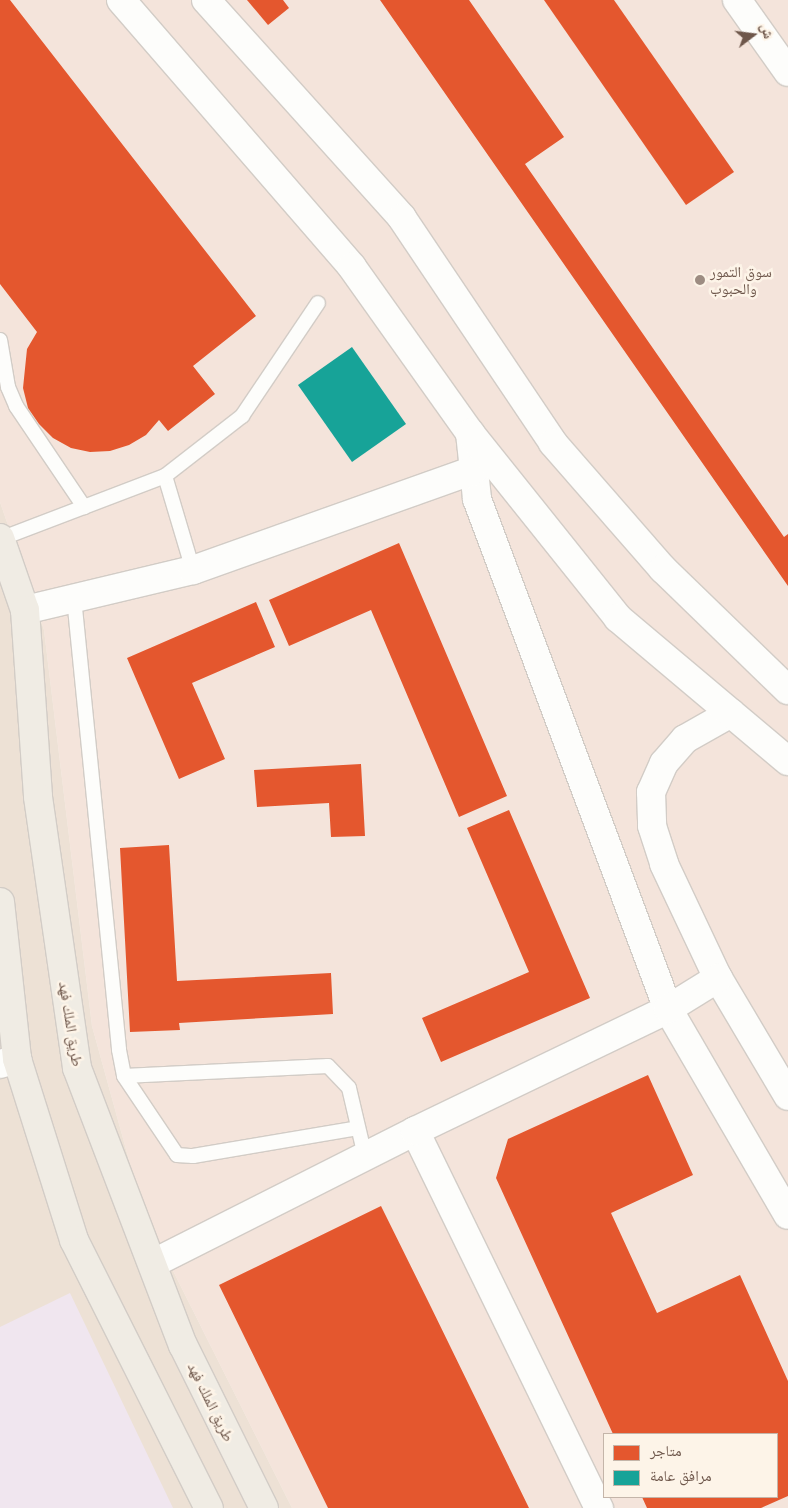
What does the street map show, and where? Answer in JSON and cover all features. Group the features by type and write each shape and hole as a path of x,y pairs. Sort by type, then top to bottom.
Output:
{"main road":[{"name":"طريق الملك فهد","path":"0,538 25,610 38,797 77,1068 154,1263 183,1346 264,1508"},
{"path":"0,902 9,1062 74,1240 209,1508"}],"street":[{"path":"121,0 352,267 470,433 618,618 788,761"},
{"path":"206,0 402,218 553,443 662,569 788,690"},
{"path":"737,0 788,72"},
{"path":"470,433 477,499 668,1009 788,1215"},
{"path":"25,610 193,570 474,470"},
{"path":"730,713 685,739 664,763 651,792 652,826 664,864 718,978 788,1096"},
{"path":"154,1263 415,1131 668,1009 718,978"},
{"path":"415,1131 599,1508"}],"lane":[{"path":"0,538 165,476 242,416 318,303"},
{"path":"0,340 8,387 16,406 84,507"},
{"path":"165,476 193,570"},
{"path":"74,598 119,1050 124,1076 177,1155 194,1156 358,1128"},
{"path":"124,1076 328,1066 349,1088 365,1156"}],"shaded area":[{"path":"0,0 788,0 788,1508 292,1508 143,1211 92,1026 44,630 0,502"},
{"path":"0,502 44,630 92,1026 143,1211 292,1508 0,1508"},
{"path":"70,1293 173,1508 0,1508 0,1327"}],"building: متاجر":[{"path":"0,0 10,0 256,316 193,366 215,394 168,431 159,420 146,435 129,445 110,451 90,452 71,448 53,438 39,424 28,408 23,388 27,349 37,332 0,284"},
{"path":"247,0 283,0 289,8 268,25"},
{"path":"380,0 469,0 564,137 525,164 784,537 788,534 788,586"},
{"path":"544,0 614,0 734,172 686,205"},
{"path":"399,543 507,796 459,817 371,610 289,646 269,600"},
{"path":"256,602 275,647 192,683 225,759 179,779 127,658"},
{"path":"361,764 365,836 331,837 329,803 257,807 254,770"},
{"path":"509,810 590,998 441,1062 422,1018 529,972 467,828"},
{"path":"169,845 177,981 331,973 333,1014 179,1023 180,1030 130,1032 120,848"},
{"path":"648,1075 693,1175 611,1213 657,1313 740,1275 788,1381 788,1496 761,1508 647,1508 642,1498 778,1498 778,1433 613,1433 496,1178 508,1139"},
{"path":"381,1206 529,1508 328,1508 219,1285"}],"building: مرافق عامة":[{"path":"352,347 406,424 352,462 298,385"}],"place":[{"name":"سوق التمور والحبوب","path":"700,280"}]}
